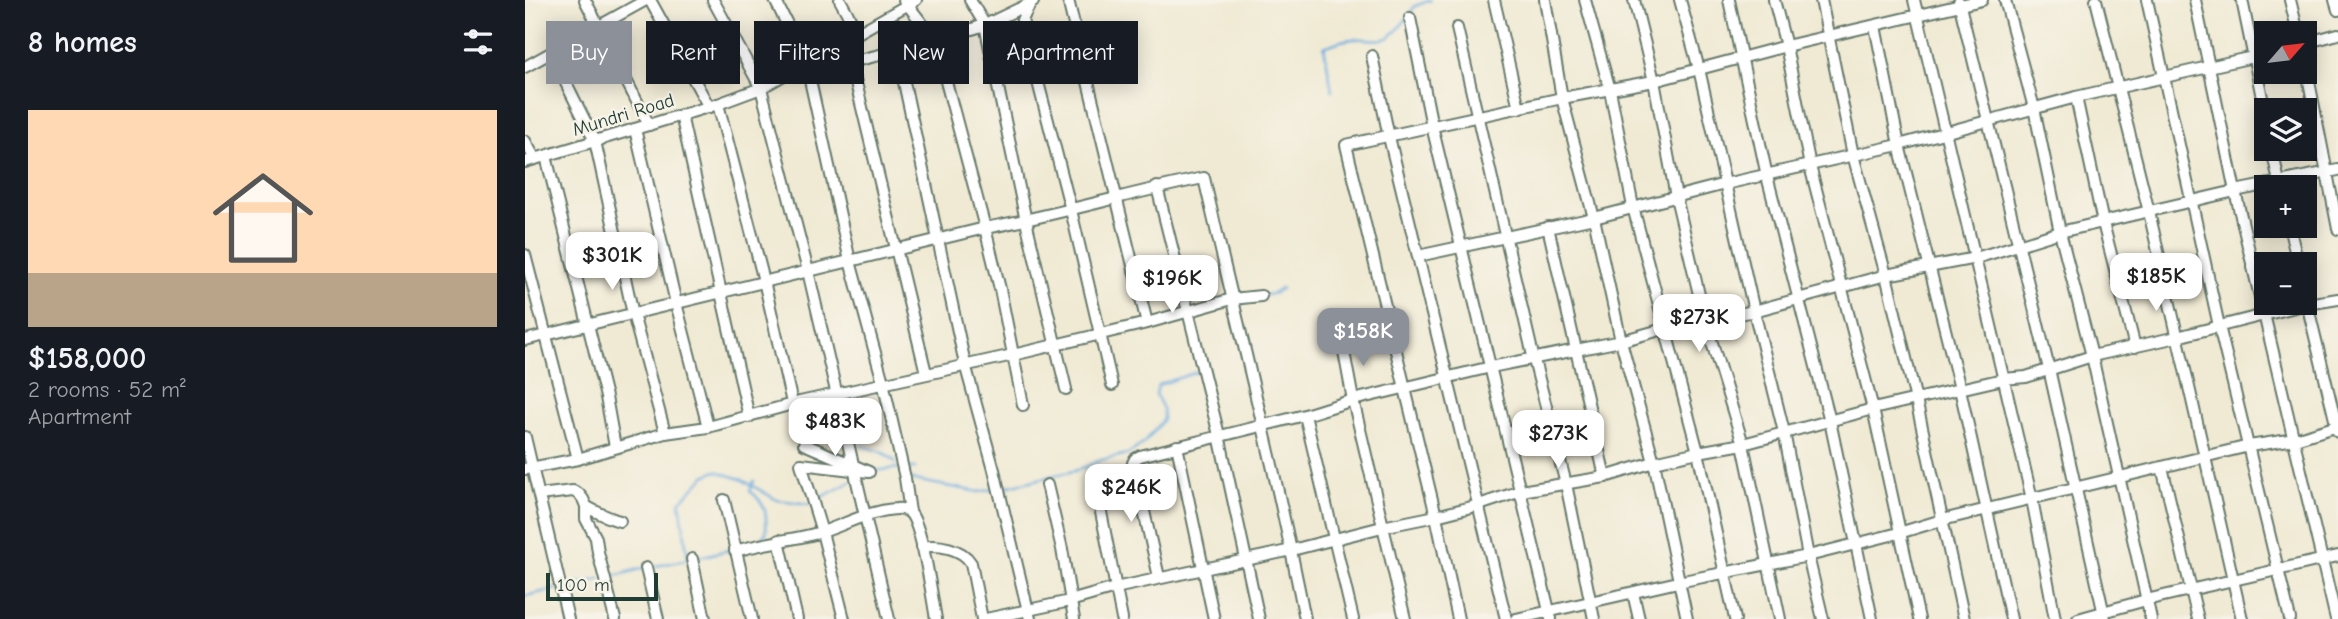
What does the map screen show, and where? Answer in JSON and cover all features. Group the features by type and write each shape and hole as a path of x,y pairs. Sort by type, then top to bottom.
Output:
{"street":[{"path":"585,0 596,21"},
{"path":"608,21 648,0 713,106 796,402 807,429 804,444 869,472 801,464 844,619"},
{"path":"713,0 761,88 808,271 889,619"},
{"path":"775,0 788,21"},
{"path":"840,0 851,21"},
{"path":"970,0 983,22"},
{"path":"1068,0 1147,323"},
{"path":"1494,0 1519,108"},
{"path":"1545,0 1562,98 1594,218 1621,341 1654,462 1687,619"},
{"path":"1585,0 1609,90 1633,207 1698,452 1735,619"},
{"path":"1634,0 1705,320 1743,444 1780,619"},
{"path":"1680,0 1699,69 1753,310 1784,432 1823,619"},
{"path":"1729,0 1767,176 1830,421 1872,619"},
{"path":"1773,0 1786,46 1810,166 1873,409 1919,619"},
{"path":"1821,0 1853,155 1886,275 1965,619"},
{"path":"1914,0 2032,499 2055,619"},
{"path":"1458,619 1436,516 1346,145 1654,81 1959,3 1982,0"},
{"path":"2005,0 2092,356 2151,619"},
{"path":"2097,0 2149,212 2242,619"},
{"path":"2147,0 2219,326 2290,619"},
{"path":"2195,0 2254,269"},
{"path":"2242,0 2254,35"},
{"path":"2290,0 2295,21"},
{"path":"2336,0 2338,10"},
{"path":"993,21 1035,1"},
{"path":"1035,1 1022,20 1071,210 1111,385"},
{"path":"909,2 922,21"},
{"name":"Mundri Road","path":"864,29 909,2"},
{"path":"1959,3 2049,369 2104,615"},
{"path":"1409,18 1432,126 1550,615"},
{"path":"1875,26 1899,145 1960,389 2011,619"},
{"path":"1457,28 1504,237 1566,484 1594,619"},
{"path":"2317,40 2338,34"},
{"path":"525,67 546,55"},
{"path":"1372,56 1417,256 1506,619"},
{"path":"1417,256 1594,218 1725,184 1899,145 2163,76 2254,57"},
{"path":"567,84 595,141 633,314 665,433"},
{"path":"628,84 649,125"},
{"name":"Mundri Road","path":"535,159 713,106 768,84"},
{"path":"816,84 850,261 883,382 936,619"},
{"path":"856,84 926,373"},
{"path":"904,84 965,364 1029,615"},
{"path":"947,84 985,228 1023,405"},
{"path":"997,84 1026,221 1066,389"},
{"path":"2311,84 2333,171 2338,229"},
{"path":"2077,97 2103,223 2135,347"},
{"path":"681,115 749,417"},
{"path":"635,130 708,427"},
{"path":"525,141 535,159 588,324 615,447"},
{"path":"525,340 985,228 1026,221 1157,187 1205,178 1292,550 1305,619"},
{"path":"1157,187 1219,435 1259,619"},
{"path":"1160,578 1133,463 1135,458 1140,456 1305,415 1353,400 1491,367 1621,341 1843,288 1886,275 1976,258 2060,232 2254,188"},
{"path":"1548,227 1605,477"},
{"path":"525,255 578,459"},
{"path":"529,469 578,459 665,433 708,427 749,417 796,402 1013,355 1188,313 1232,299 1261,296"},
{"path":"2317,300 2338,299"},
{"path":"922,547 935,545 968,557 984,619 1029,615 1115,587 1436,516 1521,491 1605,477 1654,462 1743,444 1873,409 2003,379 2026,377 2092,356 2261,315"},
{"path":"2265,315 2336,619"},
{"path":"1516,619 1550,615 1678,582 1808,556 1942,520 2249,446 2337,429 2310,315"},
{"path":"1342,341 1353,400 1405,619"},
{"path":"1305,415 1353,619"},
{"path":"525,438 529,469 539,495 568,619"},
{"path":"1177,446 1214,619"},
{"path":"2162,467 2198,619"},
{"path":"1047,485 1074,619"},
{"path":"539,495 573,491 595,512 607,514 620,521"},
{"path":"724,500 752,619"},
{"path":"1099,502 1122,619"},
{"path":"586,506 586,519 597,538 615,619"},
{"path":"735,551 822,532 894,509 910,512"},
{"path":"779,540 797,619"},
{"path":"2078,619 2104,615 2146,600 2338,556"},
{"path":"692,559 705,619"},
{"path":"646,568 658,619"},
{"path":"1633,593 1639,619"}],"waterway":[{"path":"1410,13 1415,6 1431,0"},
{"path":"1332,90 1324,47 1346,40 1385,39 1406,19"},
{"path":"1263,296 1282,288"},
{"path":"1001,488 1078,470 1101,460 1128,454 1144,443 1163,420 1163,409 1156,395 1158,385 1200,371"},
{"path":"862,446 881,452 896,463"},
{"path":"872,471 900,468"},
{"path":"907,468 915,468"},
{"path":"688,559 680,502 705,476 716,471 741,479 777,500 809,504"},
{"path":"908,479 979,492 994,489"},
{"path":"754,481 750,491 762,505 766,520 766,533 759,540"},
{"path":"815,501 852,481"},
{"path":"695,558 733,549"},
{"path":"651,567 689,559"},
{"path":"607,578 644,568"},
{"path":"562,588 600,579"},
{"path":"525,596 556,589"}]}
